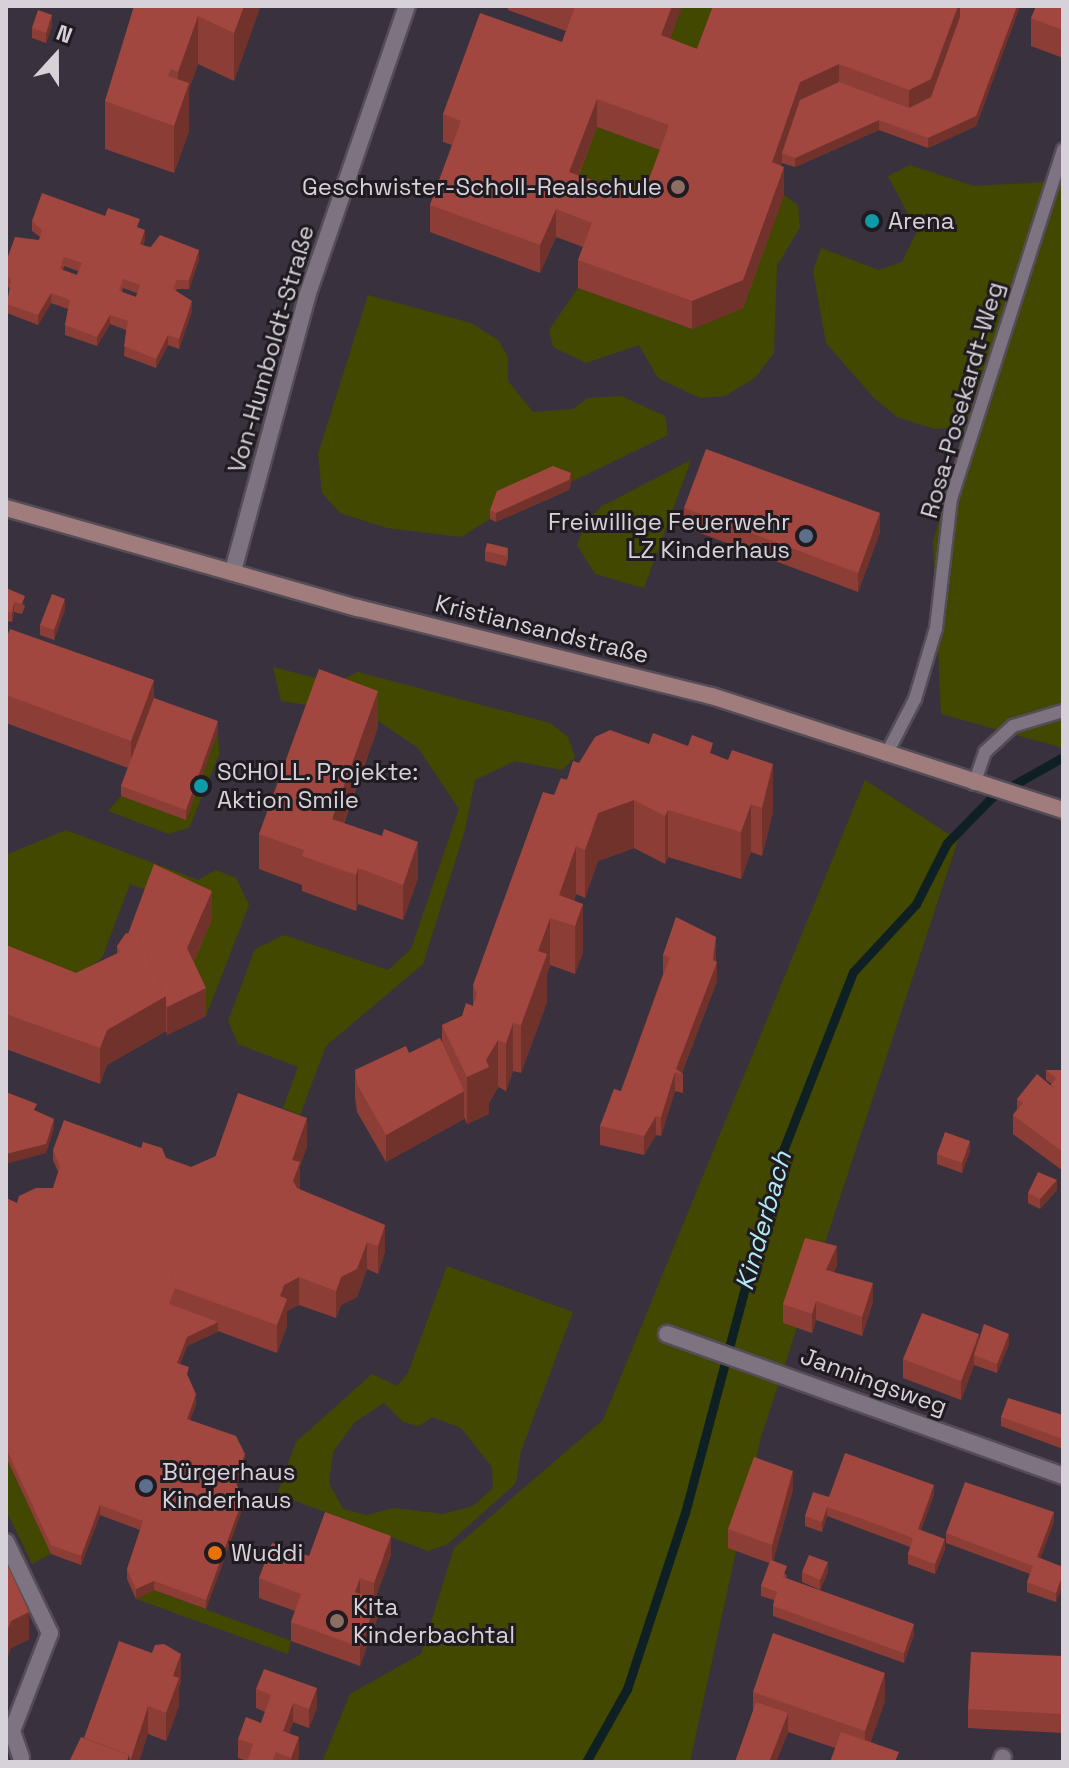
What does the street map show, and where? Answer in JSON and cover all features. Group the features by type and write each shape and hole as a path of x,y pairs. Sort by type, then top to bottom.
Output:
{"street":[{"name":"Von-Humboldt-Straße","path":"233,571 307,296 407,6"},
{"name":"Kristiansandstraße","path":"6,508 358,608 712,696 1063,810"},
{"name":"Janningsweg","path":"667,1334 1063,1476"},
{"path":"6,1542 50,1633 12,1731 21,1757"}],"lane":[{"name":"Rosa-Posekardt-Weg","path":"886,755 919,685 936,628 951,499 1063,150"},
{"path":"973,779 985,752 1013,726 1063,711"}],"green space":[{"path":"682,6 724,6 697,77 661,63"},
{"path":"597,127 669,153 642,226 569,199"},
{"path":"1063,135 1063,748 941,714 933,542 964,427 935,429 897,417 874,398 826,343 813,271 821,248 879,270 902,262 917,231 888,176 910,165 974,186 1046,182"},
{"path":"784,195 798,205 800,227 777,266 774,353 755,378 725,396 700,398 658,378 639,345 586,363 553,347 549,330 578,288 692,329 742,308"},
{"path":"368,295 471,323 498,340 508,357 508,381 533,412 573,409 588,398 621,396 665,416 668,435 571,482 497,501 490,519 461,537 387,528 340,513 322,493 318,454"},
{"path":"691,460 644,588 595,574 577,545 587,520 602,506"},
{"path":"273,667 335,683 358,672 550,723 568,737 575,757 562,770 515,761 475,780 465,830 423,964 326,1046 300,1115 283,1108 298,1067 238,1044 228,1021 255,949 284,935 388,970 411,949 459,809 418,748 368,714 281,701"},
{"path":"218,731 219,755 189,828 169,834 108,811 121,796 186,819"},
{"path":"865,780 958,840 761,1437 690,1762 322,1762 350,1694 421,1654 454,1548 603,1420"},
{"path":"66,830 198,880 216,870 236,878 249,905 206,1016 187,976 212,919 130,884 102,958 85,971 68,973 6,947 6,855"},
{"path":"447,1266 573,1312 521,1451 516,1483 448,1544 428,1551 277,1494 296,1442 372,1374 397,1386 408,1373","holes":["384,1403 403,1422 419,1426 432,1417 461,1428 492,1467 493,1488 473,1506 443,1514 394,1508 366,1515 343,1509 329,1483 333,1452 355,1422"]},
{"path":"6,1457 51,1554 32,1564 6,1510"},
{"path":"154,1590 291,1641 288,1654 136,1599"}],"building":[{"path":"134,6 244,6 234,33 198,16 178,72 171,69 168,76 189,83 174,126 105,101"},
{"path":"672,6 661,35 697,49 713,6 958,6 931,79 909,90 839,64 800,82 772,162 784,167 743,280 692,301 578,260 592,223 556,209 540,245 430,205 461,121 443,114 480,13 562,42 575,7","holes":["597,99 669,125 642,198 569,172"]},
{"path":"960,6 1017,6 976,116 928,138 879,120 795,158 782,153 800,100 839,82 909,108 931,97 960,17"},
{"path":"1036,6 1063,6 1063,30 1031,18"},
{"path":"38,10 52,15 46,33 32,28"},
{"path":"42,193 105,216 108,208 140,219 137,227 145,230 140,244 150,248 160,235 199,250 189,280 177,280 173,289 192,301 179,339 168,335 156,359 124,346 128,321 110,315 97,337 65,325 70,300 51,293 38,315 7,304 11,279 6,276 6,262 15,237 39,240 42,230 32,221","holes":["64,257 82,263 77,275 60,269","123,279 140,285 136,297 119,291"]},
{"path":"706,449 880,513 858,573 684,508"},
{"path":"553,466 571,473 569,480 496,513 490,510 497,491"},
{"path":"487,543 508,548 506,556 485,551"},
{"path":"6,588 25,596 22,604 14,602 12,613 6,611"},
{"path":"52,594 65,599 54,630 40,625"},
{"path":"10,629 154,680 131,741 6,695 6,639"},
{"path":"319,669 378,691 332,819 382,836 384,829 418,842 403,885 358,868 356,875 302,856 304,850 259,834"},
{"path":"154,698 218,721 186,810 121,786"},
{"path":"610,730 649,744 653,733 688,746 692,735 713,743 710,753 728,760 732,750 773,764 762,808 751,804 741,832 668,810 665,816 634,800 598,813 585,850 576,846 559,895 583,904 575,926 550,918 538,951 547,954 521,1025 513,1023 506,1043 498,1040 486,1060 489,1067 467,1077 442,1025 462,1016 466,1003 473,1006 477,994 473,985 543,792 554,795 561,778 567,780 573,761 579,763 595,737"},
{"path":"154,864 212,891 187,948 206,988 167,1007 166,996 139,938 128,934"},
{"path":"676,917 716,937 713,960 717,962 676,1069 683,1074 675,1072 661,1117 656,1116 644,1136 600,1126 614,1089 621,1091 670,957 663,955"},
{"path":"126,933 139,938 166,996 107,1030 100,1048 6,1014 6,945 76,973 120,952 117,946"},
{"path":"440,1038 464,1091 386,1135 357,1084 355,1070 406,1046 409,1053"},
{"path":"1046,1070 1063,1070 1063,1083 1056,1090 1051,1085 1056,1078"},
{"path":"1037,1074 1056,1090 1063,1083 1063,1152 1013,1115 1023,1103 1017,1099"},
{"path":"6,1092 37,1104 34,1110 54,1119 46,1144 6,1154"},
{"path":"238,1093 307,1118 292,1160 300,1162 293,1181 297,1188 385,1225 378,1246 367,1242 357,1269 341,1277 336,1291 299,1277 284,1285 280,1296 287,1299 277,1325 169,1286"},
{"path":"64,1120 141,1148 143,1142 162,1148 166,1158 191,1167 216,1156 169,1286 175,1288 169,1304 218,1322 187,1337 177,1363 189,1367 187,1374 196,1394 187,1419 236,1436 245,1454 235,1481 243,1498 206,1600 154,1581 136,1589 127,1569 143,1521 100,1505 81,1556 51,1545 6,1448 6,1198 17,1203 19,1196 36,1188 53,1188 60,1167 53,1150"},
{"path":"945,1132 970,1141 962,1163 937,1154"},
{"path":"1038,1172 1057,1180 1040,1199 1028,1193"},
{"path":"805,1238 837,1246 826,1270 873,1283 862,1317 816,1301 812,1314 783,1304"},
{"path":"922,1313 979,1334 961,1381 903,1359"},
{"path":"984,1324 1009,1334 997,1364 974,1355"},
{"path":"1008,1398 1063,1415 1063,1439 1001,1417"},
{"path":"845,1453 934,1485 918,1529 945,1539 935,1564 908,1554 913,1538 868,1521 827,1507 822,1522 805,1516 813,1492 829,1497"},
{"path":"754,1457 793,1471 772,1545 728,1529"},
{"path":"965,1482 1054,1512 1037,1557 1063,1567 1056,1593 1027,1582 1033,1566 946,1533"},
{"path":"325,1512 391,1536 374,1583 360,1578 355,1592 377,1600 360,1647 291,1622 301,1594 259,1578 272,1543 309,1556"},
{"path":"809,1555 828,1562 820,1580 802,1572"},
{"path":"771,1560 787,1566 783,1577 914,1624 904,1653 773,1606 777,1592 761,1586"},
{"path":"6,1562 29,1612 11,1621 6,1634"},
{"path":"773,1633 885,1673 865,1731 753,1692"},
{"path":"119,1641 152,1653 155,1645 164,1644 181,1654 173,1676 179,1678 166,1713 148,1706 130,1762 129,1755 84,1738"},
{"path":"971,1652 1063,1656 1063,1714 968,1709"},
{"path":"264,1669 317,1688 309,1709 293,1703 283,1731 299,1737 291,1758 276,1752 272,1762 247,1762 253,1744 238,1739 246,1717 261,1723 271,1695 256,1689"},
{"path":"756,1702 788,1713 769,1762 735,1762"},
{"path":"841,1732 899,1752 895,1762 830,1762"},
{"path":"81,1737 129,1755 127,1762 69,1762"}],"waterway":[{"name":"Kinderbach","path":"586,1762 627,1689 685,1513 746,1284 775,1196 784,1148 853,972 916,904 947,843 992,797 1063,757"}],"place":[{"name":"Geschwister-Scholl-Realschule","path":"678,187"},
{"name":"Arena","path":"872,221"},
{"name":"Freiwillige Feuerwehr LZ Kinderhaus","path":"806,536"},
{"name":"SCHOLL. Projekte: Aktion Smile","path":"201,786"},
{"name":"Bürgerhaus Kinderhaus","path":"146,1486"},
{"name":"Wuddi","path":"215,1553"},
{"name":"Kita Kinderbachtal","path":"337,1621"}]}
